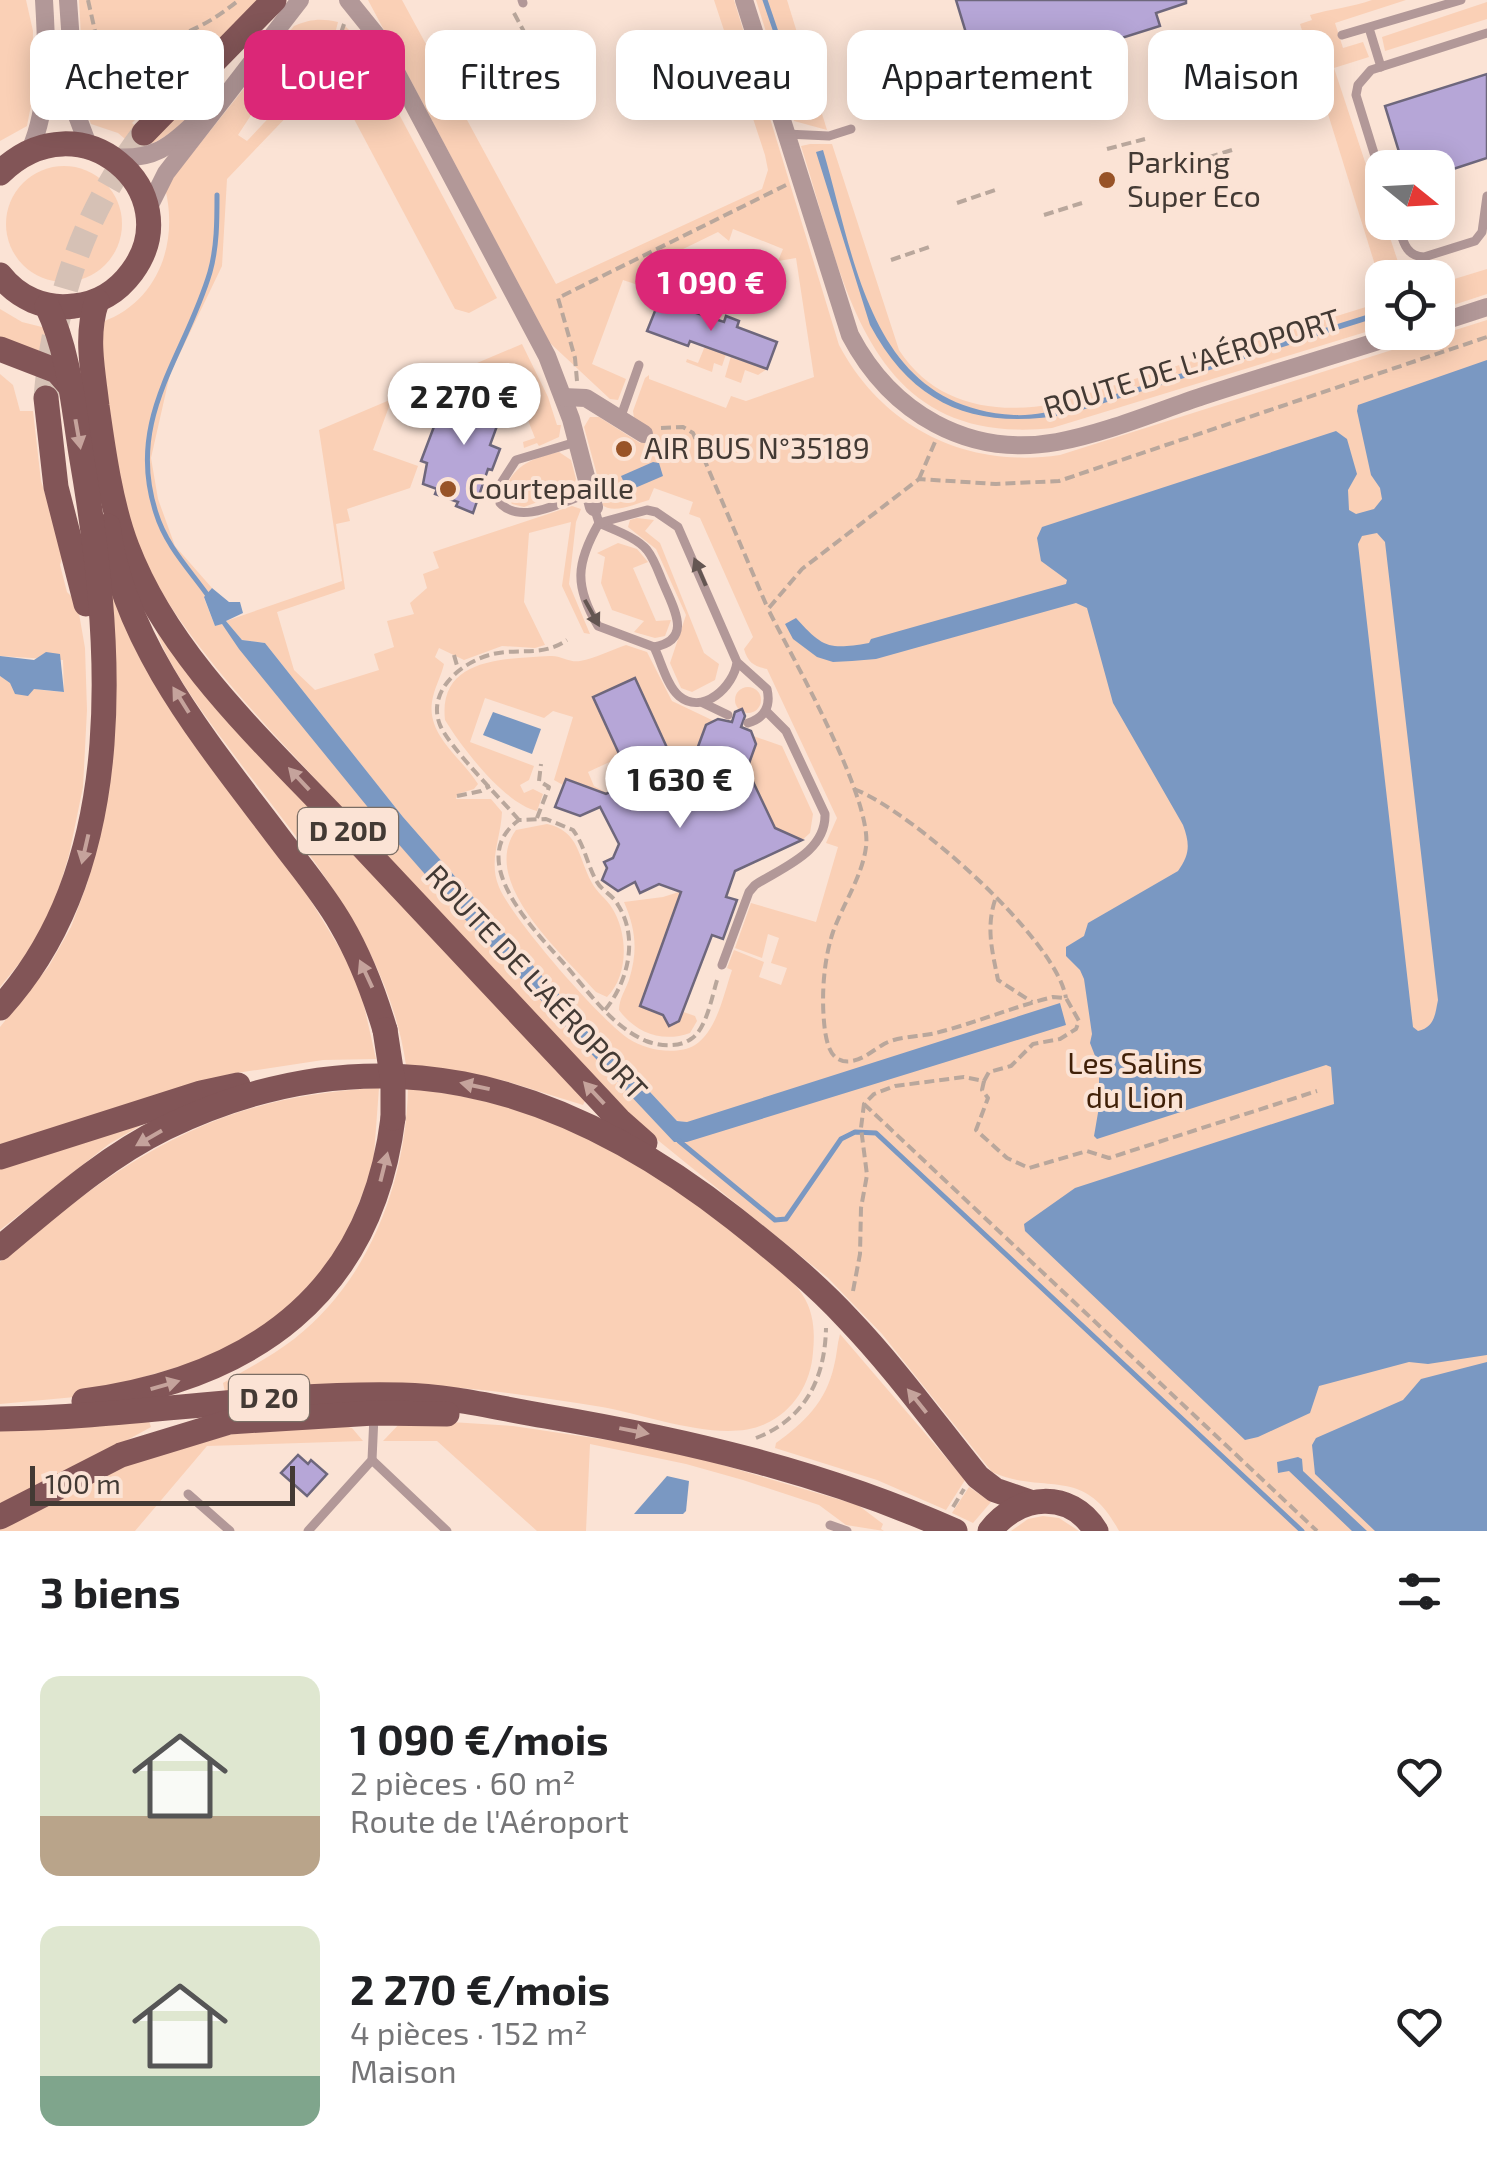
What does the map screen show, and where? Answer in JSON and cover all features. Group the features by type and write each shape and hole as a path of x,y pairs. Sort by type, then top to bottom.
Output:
{"main road":[{"path":"144,134 274,0"},
{"path":"0,173 30,150 49,144 88,146 112,158 135,182 146,213 144,246 137,265 125,282 96,301 64,308 47,306 6,288"},
{"name":"ROUTE DE L'AÉROPORT","path":"96,301 89,332 100,422 126,547 153,599 190,654 246,723 619,1120 690,1183"},
{"path":"0,1008 46,948 64,914 87,840 106,688 88,490 59,331 47,306"},
{"path":"0,349 56,371 70,386"},
{"path":"46,398 56,487 87,611 99,753"},
{"path":"0,1416 156,1388 203,1373 288,1323 321,1291 364,1228 388,1154 392,1118 393,1082 385,1030 374,990 340,921 209,744 146,641 112,552 100,422"},
{"path":"0,1248 78,1185 163,1130 243,1097 338,1077"},
{"path":"0,1156 201,1093 273,1080 438,1079 539,1103 602,1131 690,1183 774,1250 847,1318 978,1477 995,1490 1030,1502 1065,1504 1081,1513 1096,1531"},
{"name":"D 20","path":"0,1416 61,1418 258,1398 445,1398 730,1452 951,1523"},
{"name":"D 20","path":"0,1517 121,1455 228,1422 374,1413 538,1415"},
{"path":"990,1531 1014,1508 1030,1502"}],"street":[{"path":"30,150 43,99 44,0"},
{"path":"68,0 76,114 88,146"},
{"path":"224,95 300,0"},
{"path":"348,0 377,36 571,396 576,442 594,507"},
{"name":"ROUTE DE L'AÉROPORT","path":"744,0 839,307 862,358 899,400 920,417 941,428 993,444 1057,442 1365,345"},
{"path":"112,158 153,155 198,120"},
{"path":"146,213 166,173 210,120"},
{"path":"1455,318 1487,308"},
{"path":"571,396 644,434"}],"lane":[{"path":"1342,35 1461,0"},
{"path":"1368,28 1381,67"},
{"path":"1373,150 1356,95 1364,76 1487,32"},
{"path":"786,134 830,136 851,129"},
{"path":"1403,240 1406,248 1424,257 1475,241 1482,232 1487,196"},
{"path":"1475,241 1487,246"},
{"path":"620,420 639,365"},
{"path":"576,442 516,460 500,485 500,503 509,512 522,514 594,507 648,510 669,519 678,528 737,662 767,689 766,711 786,731 824,814 820,837 809,851 755,884 749,892 722,965"},
{"path":"594,507 650,554 678,623 669,642 654,647 598,626 580,588 594,507"},
{"path":"654,647 678,696 728,714"},
{"path":"700,702 727,686 737,662"},
{"path":"748,723 766,711"},
{"path":"308,1531 372,1460 374,1413"},
{"path":"372,1460 447,1531"},
{"path":"188,1494 230,1531"},
{"path":"830,1525 847,1531"}],"path":[{"path":"88,0 97,40 130,45 172,39 203,26 239,0"},
{"path":"507,0 523,30"},
{"path":"1107,150 1145,139"},
{"path":"1194,162 1232,150"},
{"path":"571,396 574,358 558,298 800,178"},
{"path":"957,203 995,190"},
{"path":"1044,215 1082,203"},
{"path":"891,260 928,247"},
{"path":"919,480 996,484 1059,481 1487,337"},
{"path":"644,434 657,428 682,428 693,434 768,609 812,693 864,820 867,844 827,956 823,1012 832,1054 840,1061 851,1061 877,1052 888,1042 938,1033 1052,997 1066,998"},
{"path":"768,609 802,569 919,480 941,428"},
{"path":"519,820 441,727 438,702 458,670 482,657 546,652 567,640"},
{"path":"454,654 458,670"},
{"path":"537,818 548,787 539,781 541,764"},
{"path":"457,796 490,786"},
{"path":"854,788 892,808 939,844 995,900 1037,944 1064,985 1066,998 1079,1021 1076,1030 1060,1040 1033,1044 1011,1066 990,1072 984,1081 982,1090 988,1098 976,1130 1007,1158 1029,1168 1087,1152 1109,1158 1317,1091"},
{"path":"604,1010 615,998 625,972 629,944 625,918 611,895 597,882 574,830 558,821 519,820 505,834 500,848 502,878 508,894 526,921 604,1010 644,1040 666,1045 686,1042 700,1030 722,965"},
{"path":"995,900 988,933 998,980 1032,1002"},
{"path":"851,1297 868,1175 861,1128 864,1104 874,1094 894,1086 964,1077 984,1081"},
{"path":"864,1104 1317,1531"},
{"path":"753,1440 778,1428 803,1408 819,1375 826,1327"},
{"path":"951,1523 972,1482"}],"green space":[{"path":"0,0 26,0 33,30 30,110 27,126 0,141"},
{"path":"79,0 260,0 224,36 224,30 81,30"},
{"name":"Les Salins du Lion","path":"368,0 402,0 425,42 425,107 405,70 405,30 384,30"},
{"name":"Les Salins du Lion","path":"714,0 734,0 743,30 724,30"},
{"path":"756,0 787,0 796,30 765,30"},
{"path":"1406,0 1335,23 1343,48 1363,42 1369,57 1334,68 1334,30 1302,30 1300,24 1312,20 1310,15 1357,4"},
{"path":"1487,2 1487,19 1385,51 1382,37"},
{"name":"Les Salins du Lion","path":"316,20 338,22 336,30 291,30"},
{"path":"1334,68 1365,162 1365,233 1330,120 1334,120"},
{"name":"Les Salins du Lion","path":"244,88 244,120 248,120 238,135 247,141 267,120 284,120 227,179 222,266 170,374 151,458 158,499 175,546 212,588 204,598 215,626 221,623 674,1142 687,1122 677,1121 543,977 403,817 265,643 242,640 226,621 342,581 319,430 522,344 557,425 561,425 559,437 524,448 523,442 535,438 520,400 474,384 462,416 441,408 434,388 390,404 373,450 418,466 410,488 347,509 350,521 336,524 345,589 277,612 294,670 315,690 379,670 374,654 394,647 387,621 414,614 410,603 427,588 423,574 439,568 433,552 572,506 581,509 569,584 590,634 584,633 562,586 571,522 529,533 524,602 545,645 502,646 464,660 439,648 435,657 444,664 433,697 435,726 478,784 458,794 456,799 491,799 502,812 495,859 499,887 538,944 629,1039 661,1050 679,1050 703,1039 719,1011 734,950 764,962 759,977 781,985 787,968 771,963 779,938 768,934 762,958 735,948 751,903 816,922 838,847 826,843 837,818 767,669 752,663 746,654 744,649 753,637 700,518 689,514 693,502 654,488 649,500 630,506 611,509 601,504 609,501 603,497 584,427 590,417 599,417 640,443 650,428 634,418 633,411 649,375 649,379 726,408 731,396 746,401 814,377 796,258 778,261 783,249 733,229 729,241 718,232 638,271 638,285 623,280 592,364 626,379 618,400 610,399 550,343 432,120 467,120 556,284 762,189 768,170 753,120 771,120 839,345 857,374 904,420 961,448 992,455 1060,455 1392,350 1455,350 1455,330 1487,320 1487,1531 1119,1531 1106,1510 1077,1489 1011,1479 992,1472 882,1334 828,1278 633,1120 226,680 164,596 134,536 116,464 101,337 102,322 137,300 160,268 169,229 165,188 219,120 224,120 224,114"},
{"path":"90,120 135,120 132,123 151,140 170,120 186,120 138,150 118,133 91,124"},
{"path":"355,120 402,120 497,298 469,313 455,309"},
{"path":"824,120 827,130 794,121"},
{"path":"832,144 899,350 929,383 967,401 1009,408 1054,404 1365,307 1365,332 1052,428 990,427 941,412 902,384 873,346 833,251 801,146"},
{"path":"64,166 86,171 105,183 117,202 122,224 117,246 105,265 86,277 64,282 42,277 23,265 11,246 6,224 11,202 23,183 42,171"},
{"path":"1367,240 1391,240 1397,260 1373,260"},
{"path":"1487,269 1487,294 1455,304 1455,279"},
{"path":"0,309 22,322 46,328 56,358 0,340"},
{"path":"705,346 726,354 722,366 714,363 712,372 686,362 687,359 698,363"},
{"path":"731,356 767,369 758,375 745,370 741,383 725,377"},
{"path":"0,374 13,385 20,411 33,411 41,481 64,552 60,565 67,592 77,602 85,648 87,710 83,787 53,908 26,955 0,987 0,676 23,686 64,692 63,660 0,656"},
{"path":"559,452 571,460 576,479 573,489 524,507 512,504 504,493 518,469"},
{"path":"630,520 654,520 645,531 660,543 704,653 719,664 715,680 692,692 681,688 670,663 686,615 656,549 628,527"},
{"path":"618,543 637,549 648,562 633,568 656,621 671,620 665,636 655,638 634,632 644,621 612,610 601,583 605,557 597,553"},
{"path":"107,567 350,965 376,1059 323,1060 230,1074 0,1147 0,1027 49,966 71,927 87,884 103,818"},
{"path":"156,628 585,1101 583,1105 502,1080 406,1065 396,1018 359,932 308,853 195,701 175,670"},
{"path":"626,645 647,652 672,701 714,721 696,752 668,765 635,679 593,696 634,781 613,790 621,775 614,760 588,772 594,786 607,793 591,800 592,788 566,779 563,785 554,780 573,717 553,711 544,718 485,698 470,742 534,766 529,780 520,785 524,793 533,789 543,794 537,811 498,787 445,720 446,699 452,684 478,666 550,656 580,661"},
{"path":"748,687 757,691 761,700 757,709 748,713 739,709 735,700 739,691"},
{"path":"753,736 782,746 813,814 810,833 799,843 801,839 775,828 747,769 756,744"},
{"path":"547,824 572,839 592,883 610,905 621,929 622,966 607,997 596,992 530,917 508,872 507,850 516,830"},
{"path":"682,891 663,1015 669,1026 677,1022 675,1009 695,1016 697,1021 690,1033 660,1036 633,1025 619,1010 635,950 624,902"},
{"path":"379,1088 373,1168 347,1232 326,1267 280,1315 226,1353 75,1397 0,1404 0,1262 88,1192 173,1139 267,1104"},
{"path":"408,1088 508,1107 570,1128 678,1191 779,1270 806,1301 814,1330 809,1374 792,1404 765,1424 728,1431 685,1426 602,1407 464,1388 391,1385 225,1392 223,1383 286,1345 321,1315 363,1258 391,1193 406,1123"},
{"path":"138,1120 140,1126 109,1144 0,1230 0,1164"},
{"path":"840,1334 965,1480 946,1510 877,1480 775,1448 820,1401 830,1379"},
{"path":"404,1419 513,1426 668,1449 858,1505 883,1524 884,1531 846,1525 819,1505 743,1480 590,1444 586,1531 537,1531 437,1441 383,1441"},
{"path":"149,1421 151,1427 0,1510 0,1431"},
{"path":"345,1426 363,1441 207,1446 135,1531 0,1531 113,1468 232,1434"},
{"path":"969,1487 991,1502 973,1523 952,1513"},
{"path":"1059,1518 1079,1531 1011,1531 1028,1519"}],"water":[{"path":"823,150 860,281 877,321 899,357 928,386 966,406 1014,415 1068,409 1365,315 1365,321 1069,414 1006,419 978,415 953,407 907,377 870,325 816,152"},
{"path":"1487,360 1487,1355 1428,1364 1409,1362 1319,1386 1310,1413 1245,1440 1025,1231 1024,1224 1075,1188 1334,1104 1331,1067 1326,1065 1097,1139 1094,1136 1099,1066 1090,1043 1084,979 1066,956 1066,947 1084,936 1088,923 1178,871 1188,843 1183,825 1113,703 1087,608 1076,603 876,659 852,661 833,662 817,657 793,639 785,624 796,618 820,641 835,646 855,645 1066,584 1067,580 1041,561 1037,538 1042,527 1336,431 1347,439 1357,474 1348,490 1349,510 1356,514 1374,509 1382,499 1371,475 1358,405","holes":["1377,533 1385,542 1438,1000 1431,1023 1418,1031 1413,1027 1358,544 1362,536"]},
{"path":"659,463 663,476 628,491 621,476"},
{"path":"212,588 229,602 240,602 243,613 226,621 242,640 265,643 403,817 543,977 677,1121 687,1122 1060,1003 1066,1025 687,1142 674,1142 458,912 388,832 222,624 215,626 204,597"},
{"path":"46,652 60,654 64,692 34,689 28,696 15,694 10,683 0,676 0,656 34,660"},
{"path":"493,712 541,729 532,754 483,735"},
{"path":"1487,1362 1487,1531 1375,1531 1315,1474 1312,1445 1316,1438 1403,1400 1421,1379"},
{"path":"1302,1459 1303,1471 1367,1531 1352,1531 1289,1471 1278,1473 1277,1462"},
{"path":"667,1476 689,1481 686,1511 634,1514"}],"building":[{"path":"956,0 1186,0 1156,13 1160,26 1128,36 1128,30 965,30"},
{"path":"1487,74 1487,158 1455,168 1455,150 1398,150 1385,106"},
{"path":"659,301 724,322 726,316 739,321 737,327 777,342 767,369 690,341 688,346 647,331"},
{"path":"473,383 508,396 490,445 500,449 492,470 488,469 473,513 423,484 427,463 421,461 441,408 462,416"},
{"path":"635,678 674,763 696,752 706,725 718,719 732,722 735,712 742,709 745,716 741,727 751,731 756,744 747,769 775,828 802,840 735,871 726,897 737,900 723,939 712,935 679,1021 669,1026 663,1015 640,1006 681,892 659,884 640,893 635,882 618,891 602,880 607,868 604,862 613,858 619,844 600,807 580,816 555,807 566,779 606,794 632,782 593,697"},
{"path":"298,1455 327,1474 307,1496 281,1473"}],"waterway":[{"path":"765,0 775,30"},
{"path":"209,597 160,525 148,479 148,447 162,389 210,272 217,195"},
{"path":"679,1141 775,1220 786,1219 841,1139 855,1132 876,1133 1302,1531"}],"tunnel":[{"path":"46,398 56,326 76,258 104,194 144,133"}],"place":[{"name":"Parking Super Eco","path":"1107,180"},
{"name":"AIR BUS N°35189","path":"624,449"},
{"name":"Courtepaille","path":"448,489"}]}
